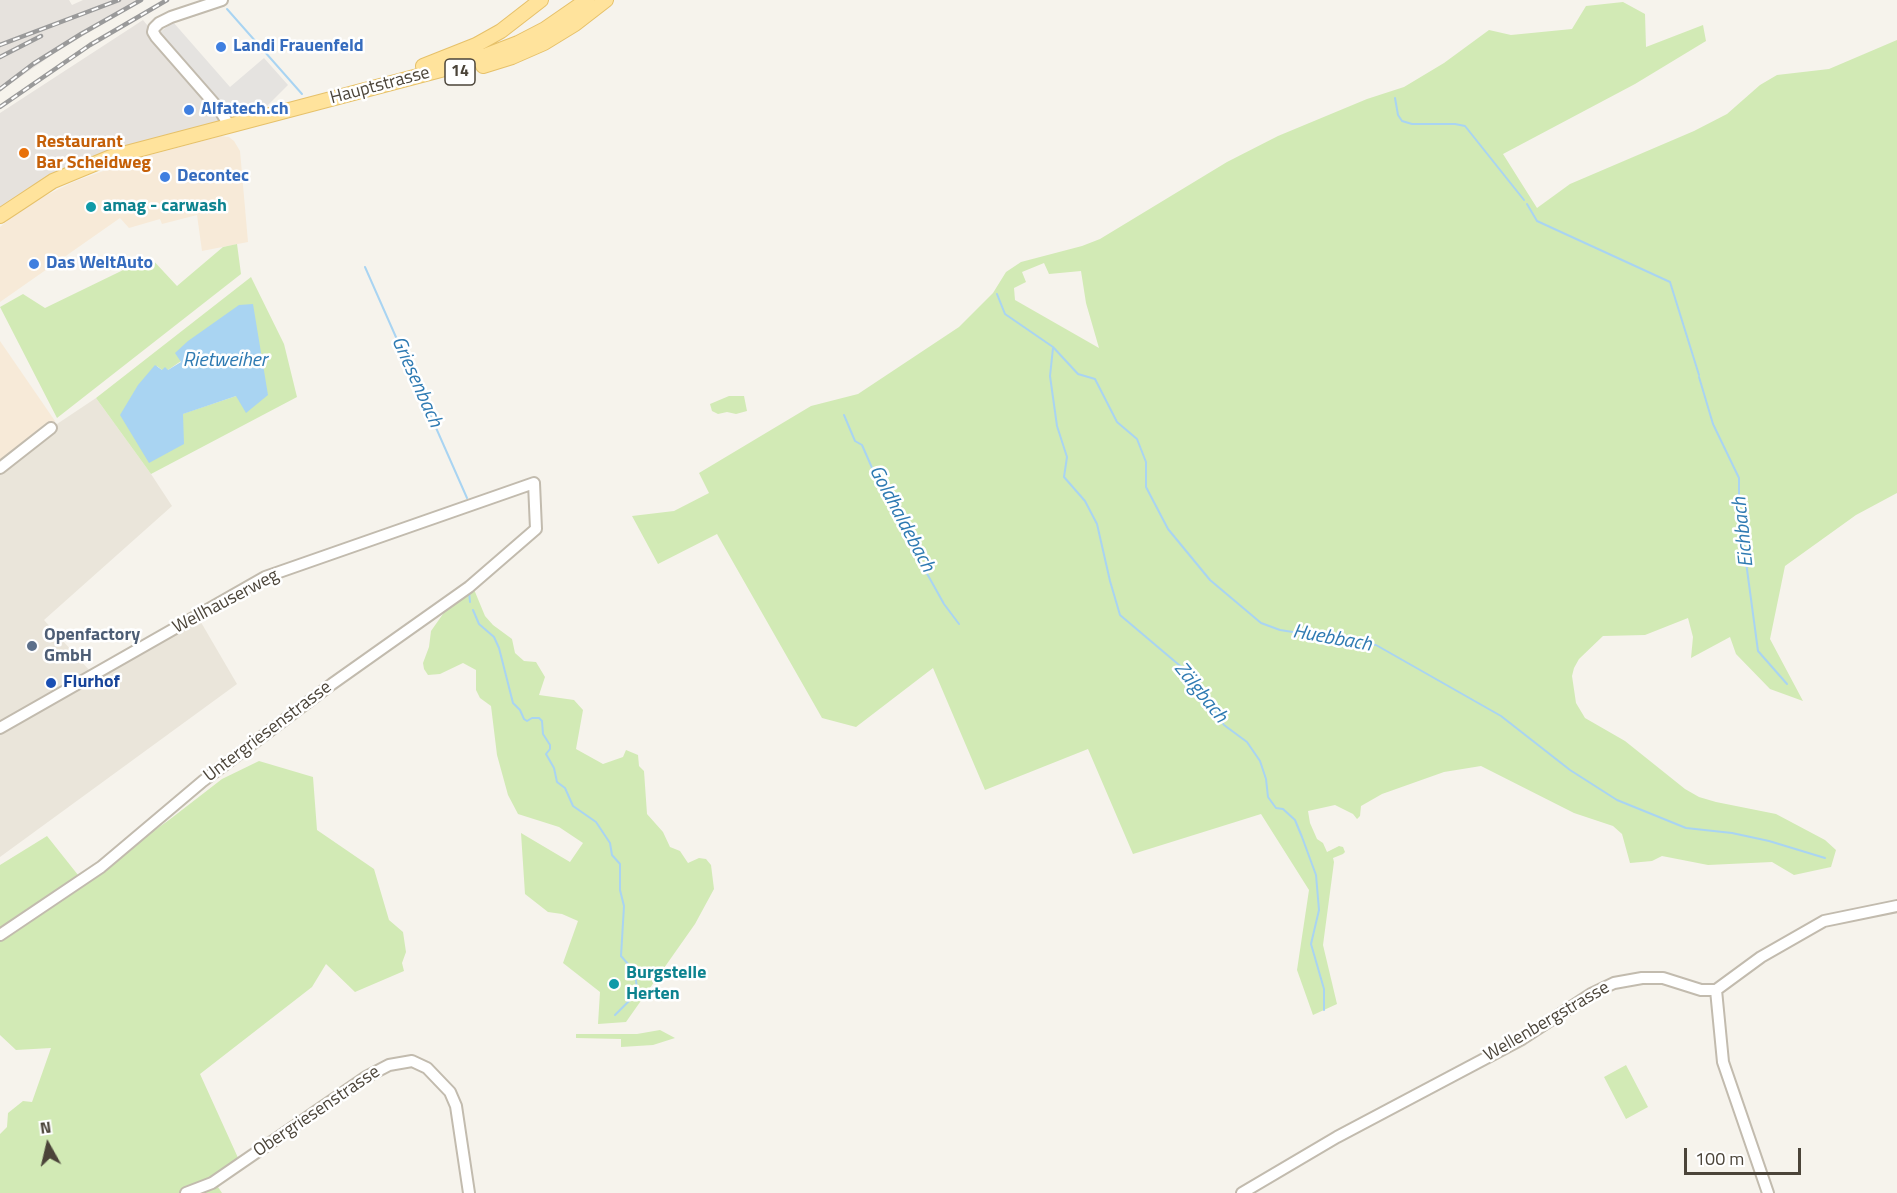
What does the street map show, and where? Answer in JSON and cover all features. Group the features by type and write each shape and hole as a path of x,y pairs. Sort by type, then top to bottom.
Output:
{"main road":[{"name":"14","path":"299,107 349,88 450,57 501,31 541,0"},
{"name":"Hauptstrasse","path":"299,107 487,56 545,29 587,0"},
{"name":"14","path":"299,107 333,104 374,95 512,57 544,43 575,24 606,0"},
{"path":"0,216 53,181 111,157 299,107"}],"street":[{"path":"222,0 171,17 154,27 153,32 219,109 229,125"},
{"path":"0,468 51,429"},
{"name":"Untergriesenstrasse","path":"0,935 101,867 203,781 332,684 469,587 536,529 534,483"},
{"name":"Wellhauserweg","path":"0,728 265,577 534,483"},
{"path":"1768,1193 1723,1062 1716,990 1761,957 1824,921 1897,906"},
{"name":"Wellenbergstrasse","path":"1242,1193 1337,1137 1522,1039 1591,994 1614,983 1642,978 1663,978 1701,990 1716,990"},
{"name":"Obergriesenstrasse","path":"186,1193 212,1183 366,1077 389,1065 412,1061 427,1068 450,1092 456,1106 470,1193"}],"shaded area":[{"path":"0,0 69,0 72,5 83,0 144,0 59,50 0,91"},
{"path":"143,20 229,125 111,157 0,216 0,113"},
{"path":"173,22 230,87 264,58 288,85 265,108 229,114 159,33"},
{"path":"221,136 229,137 240,151 248,242 202,251 197,215 162,224 160,219 129,228 120,218 0,302 0,227 10,219 39,199 73,182 139,158"},
{"path":"0,341 55,421 0,463"},
{"path":"96,398 172,506 44,620 90,671 195,612 237,684 0,857 0,468 51,428"}],"green space":[{"path":"1623,2 1645,14 1646,47 1703,25 1706,41 1635,84 1503,154 1537,208 1570,184 1694,131 1727,114 1760,85 1777,75 1829,69 1897,40 1897,493 1856,515 1785,566 1770,639 1803,701 1770,689 1736,654 1730,637 1691,658 1693,637 1688,618 1645,635 1603,636 1579,659 1572,676 1576,703 1585,718 1625,741 1685,789 1699,797 1776,814 1825,840 1836,850 1831,867 1794,875 1772,862 1708,865 1662,856 1652,861 1630,863 1622,834 1613,826 1574,813 1481,766 1444,772 1382,794 1361,806 1360,816 1357,819 1353,814 1335,805 1308,811 1317,839 1323,843 1327,852 1339,846 1343,847 1345,852 1333,858 1323,945 1337,1004 1313,1015 1297,970 1309,890 1261,814 1133,854 1088,749 985,790 933,668 856,727 822,718 717,534 658,564 632,516 674,511 709,493 699,473 811,406 858,394 959,327 993,293 1006,272 1021,262 1100,239 1227,162 1278,136 1367,99 1404,87 1444,63 1489,30 1511,35 1572,29 1586,6","holes":["1044,263 1049,274 1081,271 1086,303 1099,348 1015,300 1014,288 1026,282 1022,272"]},
{"path":"237,244 241,274 57,418 0,307 23,294 45,308 150,257 177,286 223,247"},
{"path":"251,277 284,344 297,397 151,474 96,398","holes":["181,361 268,394 236,396 182,414 157,366 162,370 168,370"]},
{"path":"729,396 744,396 747,411 736,414 727,412 718,414 712,411 710,404"},
{"path":"473,587 485,616 512,639 515,653 524,661 536,662 545,677 539,695 574,700 583,710 576,749 603,764 623,757 626,750 638,755 639,766 644,771 647,814 663,832 670,847 680,851 688,863 699,858 706,859 711,865 714,889 695,924 626,1022 598,1024 600,992 563,963 578,921 562,914 548,912 525,894 521,833 570,862 583,843 559,827 518,814 508,795 497,755 491,706 480,698 476,690 476,670 463,663 440,674 428,675 424,669 423,663 429,647 431,631 450,604"},
{"path":"259,761 313,777 317,830 374,869 389,920 403,932 406,952 402,963 404,971 355,992 326,964 312,987 200,1074 239,1160 218,1187 222,1193 0,1193 0,1134 7,1127 8,1113 23,1101 32,1102 51,1048 16,1050 0,1035 0,940 169,820 222,779"},
{"path":"47,836 82,880 0,931 0,865"},
{"path":"660,1030 675,1038 653,1045 621,1047 621,1039 576,1038 576,1034 637,1034"},
{"path":"1626,1065 1648,1107 1626,1119 1604,1077"}],"water":[{"name":"Rietweiher","path":"253,304 268,395 246,413 236,396 183,414 184,444 149,463 120,415 138,385 155,365 162,370 165,367 168,370 181,362 175,353 239,305"}],"waterway":[{"name":"Griesenbach","path":"227,9 302,94"},
{"name":"Eichbach","path":"1395,98 1398,115 1402,121 1412,124 1465,126 1524,200"},
{"name":"Eichbach","path":"1527,204 1537,221 1670,282 1699,375"},
{"name":"Griesenbach","path":"365,267 467,498"},
{"name":"Huebbach","path":"997,294 1005,314 1053,347 1078,374 1095,379 1117,422 1137,439 1146,462 1146,487 1168,529 1210,580 1261,623 1280,630 1376,645 1501,716 1570,770 1617,800 1686,828 1732,833 1769,841 1825,858"},
{"name":"Zälgbach","path":"1053,348 1050,376 1057,426 1067,457 1064,477 1085,501 1097,524 1120,615 1185,670 1224,725 1247,742 1260,761 1266,779 1268,797 1276,808 1283,809 1295,820 1302,837 1316,875 1319,910 1311,944 1324,989 1324,1010"},
{"name":"Eichbach","path":"1699,377 1713,424 1739,478 1739,510 1758,651 1787,684"},
{"name":"Goldhaldebach","path":"844,415 855,441 862,445 887,502 944,604 959,624"},
{"path":"469,592 470,602"},
{"name":"Griesenbach","path":"473,610 479,624 494,637 499,648 513,703 527,721 532,718 539,718 542,721 543,734 550,745 546,754 554,768 557,782 565,788 573,806 596,822 610,843 612,855 620,864 620,890 624,906 621,956 635,972 637,989 634,996 615,1015"}],"railway":[{"path":"0,45 119,0"},
{"path":"0,89 33,64 141,0"},
{"path":"0,107 90,45 167,0"},
{"path":"0,57 41,36"}],"place":[{"name":"Landi Frauenfeld","path":"221,47"},
{"name":"Alfatech.ch","path":"189,110"},
{"name":"Restaurant Bar Scheidweg","path":"24,153"},
{"name":"Decontec","path":"165,177"},
{"name":"amag - carwash","path":"91,207"},
{"name":"Das WeltAuto","path":"34,264"},
{"name":"Openfactory GmbH","path":"32,646"},
{"name":"Flurhof","path":"51,683"},
{"name":"Burgstelle Herten","path":"614,984"}]}
